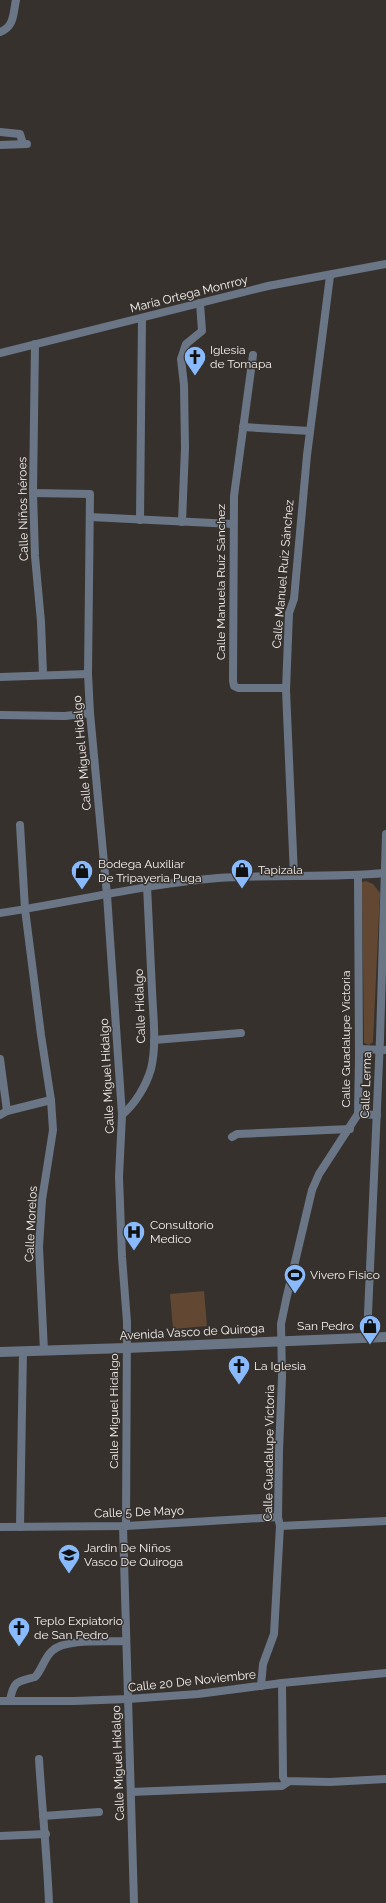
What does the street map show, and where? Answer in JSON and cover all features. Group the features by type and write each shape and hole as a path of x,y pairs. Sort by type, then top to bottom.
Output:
{"street":[{"path":"0,32 6,30 14,19 16,0"},
{"path":"0,132 20,134 25,144 0,145"},
{"name":"María Ortega Monrroy","path":"0,353 268,286 330,276 386,264"},
{"name":"Calle Manuel Ruiz Sánchez","path":"294,876 286,688 289,614 294,599 299,532 310,432 330,276"},
{"path":"182,522 185,448 184,385 181,359 186,344 202,331 200,303"},
{"path":"140,520 142,318"},
{"name":"Calle Niños héroes","path":"36,344 33,493 35,556 41,622 43,674"},
{"name":"Calle Manuela Ruíz Sánchez","path":"253,355 236,471 233,524 234,686 238,688 286,688"},
{"path":"243,427 310,432"},
{"name":"Calle Miguel Hidalgo","path":"33,493 90,494 88,674 90,713 108,895 122,1115 119,1177 126,1348 124,1526 134,1903"},
{"path":"90,517 233,524"},
{"path":"0,677 43,674 88,674"},
{"path":"0,715 65,716 90,713"},
{"name":"Calle Morelos","path":"20,825 25,909 41,1036 51,1100 53,1130 42,1200 39,1247 44,1351"},
{"name":"Calle Lerma","path":"367,1337 377,1115 383,1050 386,834"},
{"path":"0,913 108,895 147,886 218,878 358,876 385,874"},
{"name":"Calle Guadalupe Victoria","path":"262,1686 263,1664 274,1634 279,1522 281,1324 312,1190 319,1174 350,1129 358,1114 358,876"},
{"name":"Calle Hidalgo","path":"122,1115 132,1107 147,1080 152,1060 154,1040 147,886"},
{"path":"154,1040 241,1033"},
{"path":"359,1049 383,1050"},
{"path":"0,1059 4,1113 51,1100"},
{"path":"358,1114 377,1115"},
{"path":"232,1137 237,1134 350,1129"},
{"name":"Avenida Vasco de Quiroga","path":"0,1352 386,1337"},
{"path":"20,1527 23,1351"},
{"name":"Calle 5 De Mayo","path":"0,1528 386,1521"},
{"path":"10,1700 15,1684 18,1681 35,1677 49,1654 58,1646 79,1643 126,1641"},
{"name":"Calle 20 De Noviembre","path":"0,1701 74,1701 198,1694 282,1683 386,1673"},
{"path":"282,1683 284,1777 287,1782"},
{"path":"39,1759 42,1816 46,1834 49,1903"},
{"path":"131,1792 282,1786 287,1782 386,1779"},
{"path":"42,1816 99,1812"},
{"path":"0,1836 46,1834"}],"shaded area":[{"path":"366,881 373,884 380,893 373,1042 369,1045 364,1043 362,882"},
{"path":"204,1291 207,1326 173,1329 170,1294"}],"place":[{"name":"Iglesia de Tomapa","path":"195,376"},
{"name":"Bodega Auxiliar De Tripayeria Puga","path":"82,890"},
{"name":"Tapizala","path":"242,890"},
{"name":"Consultorio Medico","path":"134,1252"},
{"name":"Vivero Fisico","path":"295,1294"},
{"name":"San Pedro","path":"370,1346"},
{"name":"La Iglesia","path":"239,1386"},
{"name":"Jardin De Niños Vasco De Quiroga","path":"69,1574"},
{"name":"Teplo Expiatorio de San Pedro","path":"19,1648"}]}
